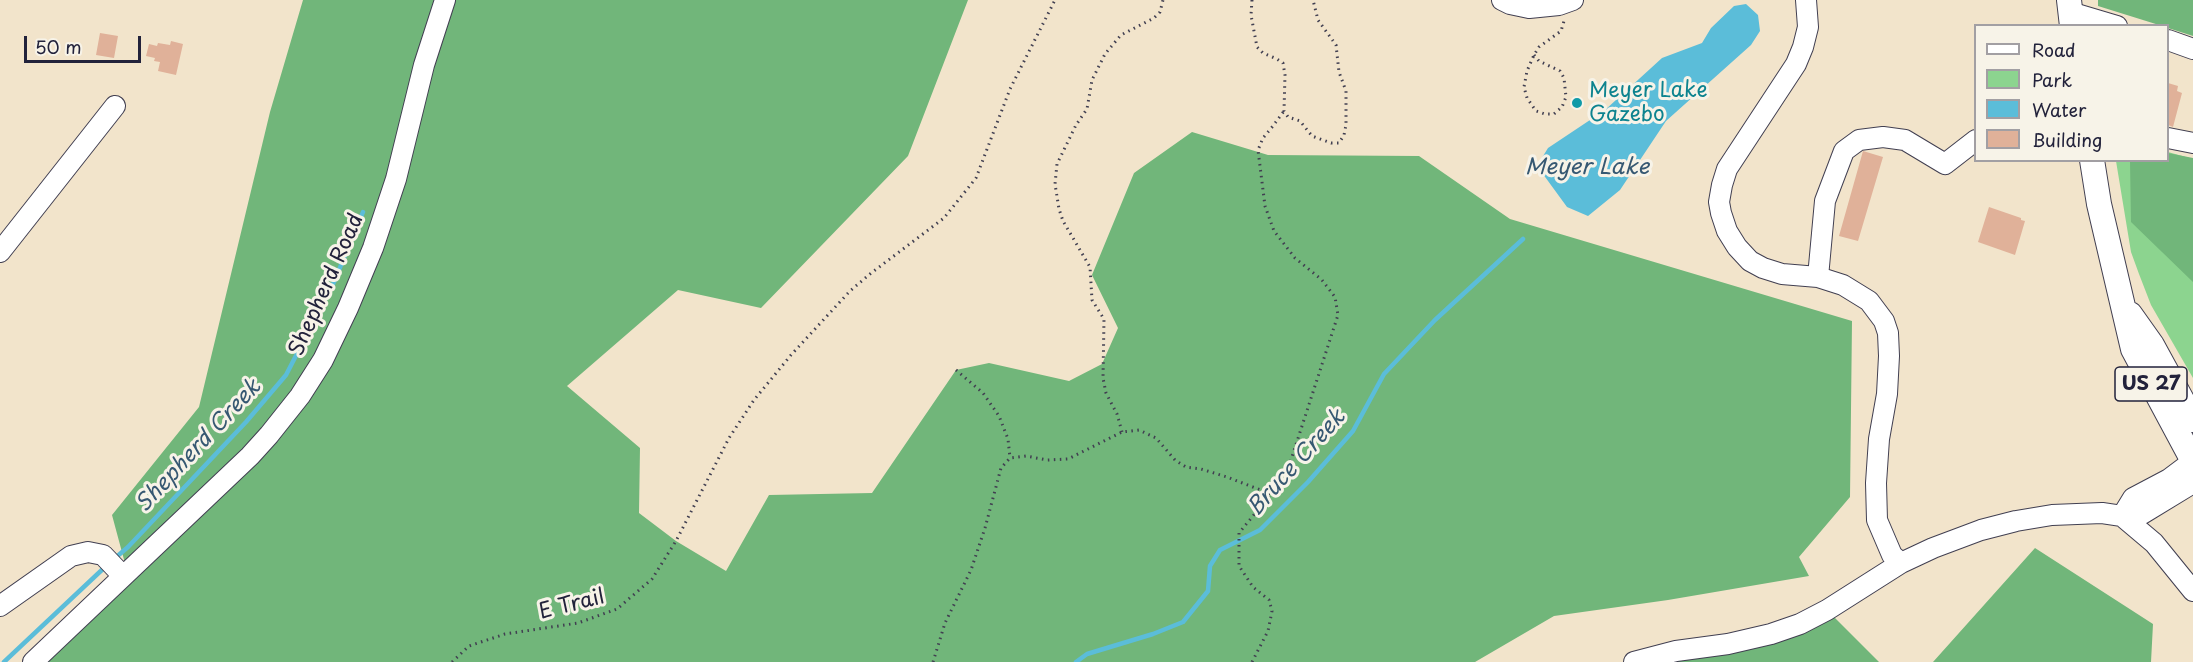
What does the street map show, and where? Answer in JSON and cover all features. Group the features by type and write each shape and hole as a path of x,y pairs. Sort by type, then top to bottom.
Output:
{"main road":[{"name":"US 27","path":"2092,162 2099,204 2133,349 2193,461"},
{"name":"US 27","path":"2122,302 2152,345 2193,420"}],"street":[{"name":"Shepherd Road","path":"33,662 269,435 300,396 323,360 373,248 396,179 424,65 445,0"},
{"path":"1502,0 1529,8 1566,2"},
{"path":"1806,0 1808,27 1797,64 1727,169 1719,202 1727,231 1750,261 1762,268 1782,274 1818,277 1844,285 1869,301 1884,321 1888,333 1887,394 1876,483 1877,520 1892,555 1901,563"},
{"path":"2070,12 2110,24"},
{"path":"2169,40 2193,49"},
{"path":"0,252 115,106"},
{"path":"1818,277 1825,201 1844,151 1859,140 1883,137 1905,140 1945,164 1974,142"},
{"path":"2169,138 2193,143"},
{"path":"2122,516 2133,498 2169,479 2193,461"},
{"path":"1634,662 1676,651 1728,644 1772,634 1800,624 1827,610 1901,563 1981,530 2052,515 2142,514 2193,483"},
{"path":"2154,543 2157,521 2164,502"},
{"path":"2122,516 2154,543 2193,591"},
{"path":"0,606 71,556 88,552 103,555 123,576"}],"path":[{"name":"E Trail","path":"452,662 469,646 505,634 578,623 617,609 652,579 676,541 729,438 754,400 790,355 857,285 944,218 975,178 1010,89 1054,0"},
{"path":"1122,432 1117,414 1106,393 1103,378 1104,319 1092,300 1090,267 1063,221 1055,184 1057,164 1076,125 1087,109 1092,80 1105,54 1121,35 1154,18 1160,12 1163,0"},
{"path":"1252,0 1251,15 1257,47 1263,53 1277,58 1282,63 1285,75 1284,111 1263,138 1258,150 1265,206 1274,231 1295,258 1322,280 1335,297 1338,315 1290,463 1271,494 1239,533 1239,566 1252,587 1269,600 1272,611 1268,631 1252,662"},
{"path":"1284,111 1288,117 1300,121 1312,136 1321,140 1339,143 1344,135 1346,91 1340,72 1336,45 1318,20 1313,0"},
{"path":"1534,55 1539,61 1560,71 1564,78 1566,97 1562,107 1554,114 1536,111 1527,98 1524,87 1534,55 1539,47 1561,31 1564,25 1566,2"},
{"path":"956,370 983,393 999,416 1008,439 1010,458"},
{"path":"933,662 945,623 970,570 985,528 1001,468 1010,458 1026,456 1047,460 1068,459 1122,432 1139,430 1156,438 1175,460 1186,467 1227,477 1271,494"}],"green space":[{"path":"303,0 968,0 908,156 761,308 678,290 567,386 640,448 639,513 676,541 726,571 769,495 872,493 956,370 989,363 1069,381 1102,364 1118,328 1092,275 1134,173 1192,132 1268,155 1419,156 1510,219 1852,321 1850,497 1799,557 1809,576 1668,600 1554,616 1475,662 33,662 130,582 112,515 199,407 270,112"},
{"path":"2098,0 2193,0 2193,36 2169,28 2169,24 2156,24 2098,6"},
{"path":"2169,152 2193,159 2193,378 2151,305 2131,252 2116,162 2169,162"},
{"path":"2169,153 2193,158 2193,282 2131,222 2130,162 2169,162"},
{"path":"2035,548 2153,624 2151,662 1933,662"},
{"path":"1827,610 1879,662 1634,662"}],"water":[{"name":"Meyer Lake","path":"1746,4 1758,15 1760,31 1751,45 1666,121 1620,190 1588,216 1567,207 1540,170 1540,161 1548,148 1605,110 1662,58 1702,43 1711,28 1734,6"}],"building":[{"path":"100,33 118,36 114,58 96,55"},
{"path":"171,41 183,44 176,75 158,71 160,62 146,56 149,44 170,45"},
{"path":"2169,83 2178,86 2177,91 2182,93 2173,127 2169,125"},
{"path":"1863,151 1883,157 1858,241 1839,236"},
{"path":"1989,207 2025,221 2015,255 1978,242"}],"waterway":[{"name":"Shepherd Creek","path":"114,559 246,422 286,375 334,282 363,212"},
{"name":"Bruce Creek","path":"1076,662 1087,654 1153,634 1183,622 1208,591 1210,566 1220,550 1260,530 1308,482 1353,431 1384,374 1435,320 1523,239"},
{"name":"Shepherd Creek","path":"4,662 105,567"}],"place":[{"name":"Meyer Lake Gazebo","path":"1577,103"}]}
